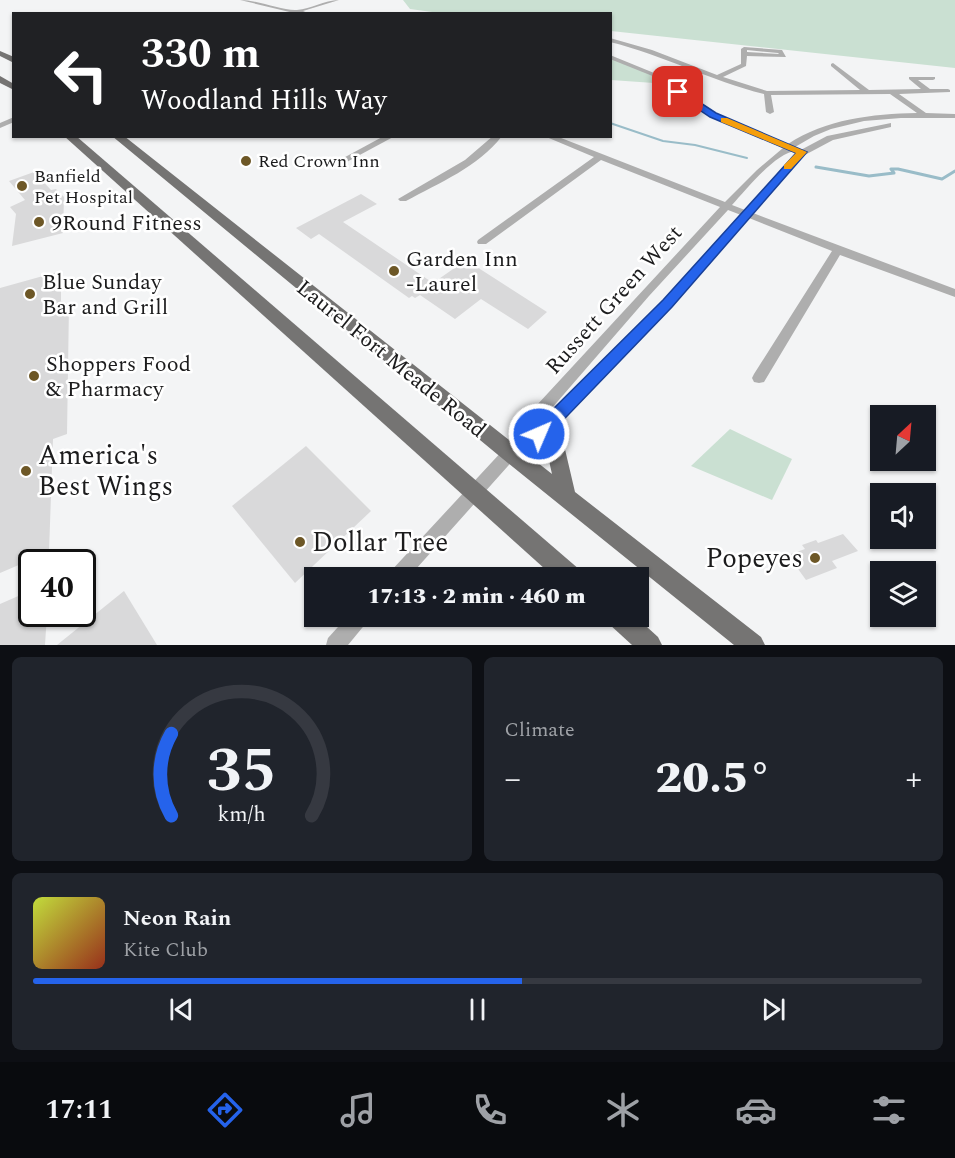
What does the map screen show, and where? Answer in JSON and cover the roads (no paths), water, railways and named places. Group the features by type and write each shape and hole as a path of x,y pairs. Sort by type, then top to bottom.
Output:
{"main road":[{"name":"Laurel Fort Meade Road","path":"71,138 560,567"},
{"name":"Laurel Fort Meade Road","path":"119,138 510,453 753,645"},
{"path":"556,418 555,445 566,497"},
{"path":"630,627 650,645"}],"street":[{"path":"243,0 295,12 336,0"},
{"path":"612,40 634,46 767,93 948,91"},
{"path":"626,50 634,46"},
{"path":"718,77 744,65 744,54 744,49 780,51 784,56 780,58 744,54"},
{"path":"613,56 657,76 713,115 802,152"},
{"path":"833,65 866,91"},
{"path":"928,90 911,78 933,78"},
{"path":"891,91 933,122"},
{"path":"767,93 770,112"},
{"name":"Russett Green West","path":"510,453 529,423 677,258 789,147 812,134 850,123 925,115 955,116"},
{"name":"Russett Green West","path":"510,453 539,434 643,330 802,152 830,138 884,125 955,122"},
{"path":"340,162 387,138"},
{"path":"403,199 476,156 497,138"},
{"path":"553,138 838,250 955,292"},
{"path":"482,243 601,156"},
{"path":"759,378 838,250"},
{"path":"406,567 510,453"},
{"path":"334,645 351,627"}],"waterway":[{"path":"612,124 663,141 695,145 747,158"},
{"path":"816,167 869,176 894,173 891,169 898,169 942,179 955,171"}],"place":[{"name":"Red Crown Inn","path":"246,161"},
{"name":"Banfield Pet Hospital","path":"22,186"},
{"name":"9Round Fitness","path":"39,222"},
{"name":"Garden Inn -Laurel","path":"394,271"},
{"name":"Blue Sunday Bar and Grill","path":"30,294"},
{"name":"Shoppers Food & Pharmacy","path":"34,376"},
{"name":"America's Best Wings","path":"26,471"},
{"name":"Dollar Tree","path":"300,542"},
{"name":"Popeyes","path":"815,558"}]}
